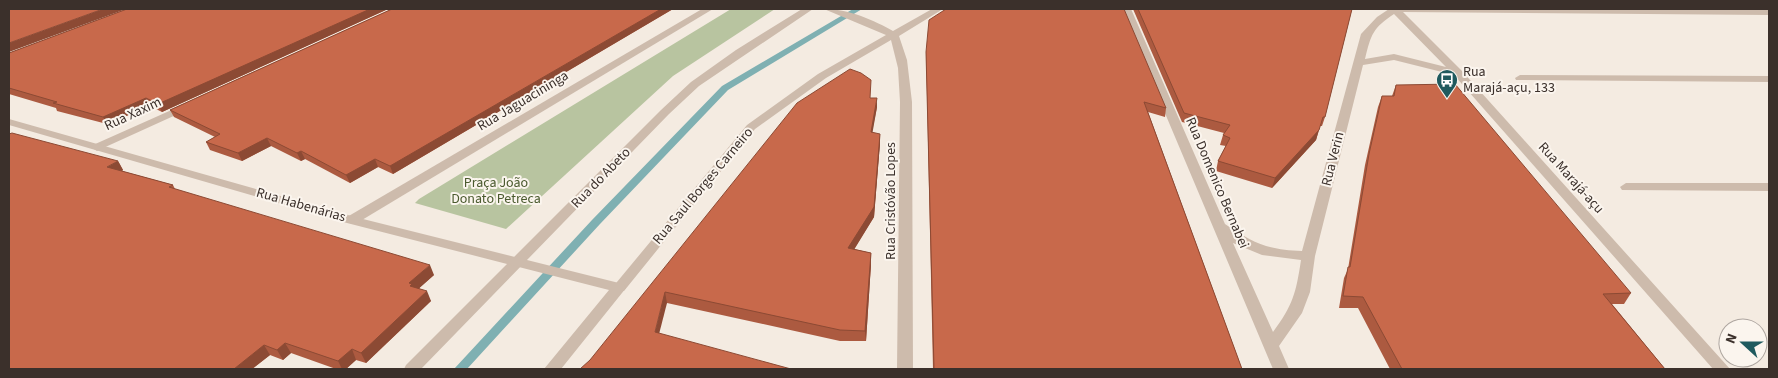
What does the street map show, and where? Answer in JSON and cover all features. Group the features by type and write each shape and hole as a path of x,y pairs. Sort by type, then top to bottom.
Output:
{"street":[{"name":"Rua Jaguacininga","path":"352,220 708,9"},
{"name":"Rua do Abeto","path":"412,369 665,112 695,84 740,52 808,9"},
{"path":"831,9 880,27 894,35"},
{"name":"Rua Saul Borges Carneiro","path":"552,369 751,127 822,76 938,9"},
{"name":"Rua Domenico Bernabei","path":"1126,9 1281,369"},
{"path":"1395,9 1769,12"},
{"name":"Rua Verin","path":"1271,345 1294,313 1303,292 1308,256 1366,34 1380,19 1395,9"},
{"name":"Rua Marajá-açu","path":"1395,9 1457,72 1722,369"},
{"name":"Rua Cristóvão Lopes","path":"894,35 904,67 906,102 905,369"},
{"path":"1358,63 1394,57 1457,72"},
{"path":"1520,78 1769,79"},
{"name":"Rua Xaxim","path":"97,147 195,102"},
{"name":"Rua Habenárias","path":"9,122 352,220 619,288"},
{"path":"1626,187 1769,187"},
{"path":"1218,225 1244,244 1264,253 1308,256"}],"green space":[{"name":"Praça João Donato Petreca","path":"731,9 775,9 673,76 506,229 415,203 419,199"}],"building":[{"path":"9,9 103,9 9,43"},
{"path":"127,9 370,9 158,104 146,98 103,117 9,88 9,53"},
{"path":"392,9 661,9 390,166 375,159 346,175 301,151 297,153 267,138 238,153 206,142 220,134 170,110"},
{"path":"946,9 1124,9 1166,108 1144,102 1242,369 934,369 926,52 929,20"},
{"path":"1138,9 1352,9 1325,117 1323,117 1319,130 1275,178 1218,161 1230,138 1223,135 1230,125 1184,113"},
{"path":"850,69 861,73 871,80 870,98 877,98 871,132 880,134 874,207 848,248 871,253 865,331 840,330 665,292 655,332 791,369 580,369 590,360 797,103"},
{"path":"1455,84 1631,293 1603,294 1665,369 1402,369 1363,297 1343,296 1348,267 1350,267 1369,154 1382,96 1394,96 1396,85"},
{"path":"12,133 118,161 107,167 173,185 169,187 430,265 409,283 412,284 410,286 427,291 361,353 352,349 338,361 285,343 277,350 264,345 234,369 9,369 9,134"}],"waterway":[{"path":"460,369 596,222 725,88 858,9"}],"place":[{"name":"Rua Marajá-açu, 133","path":"1447,99"}]}
